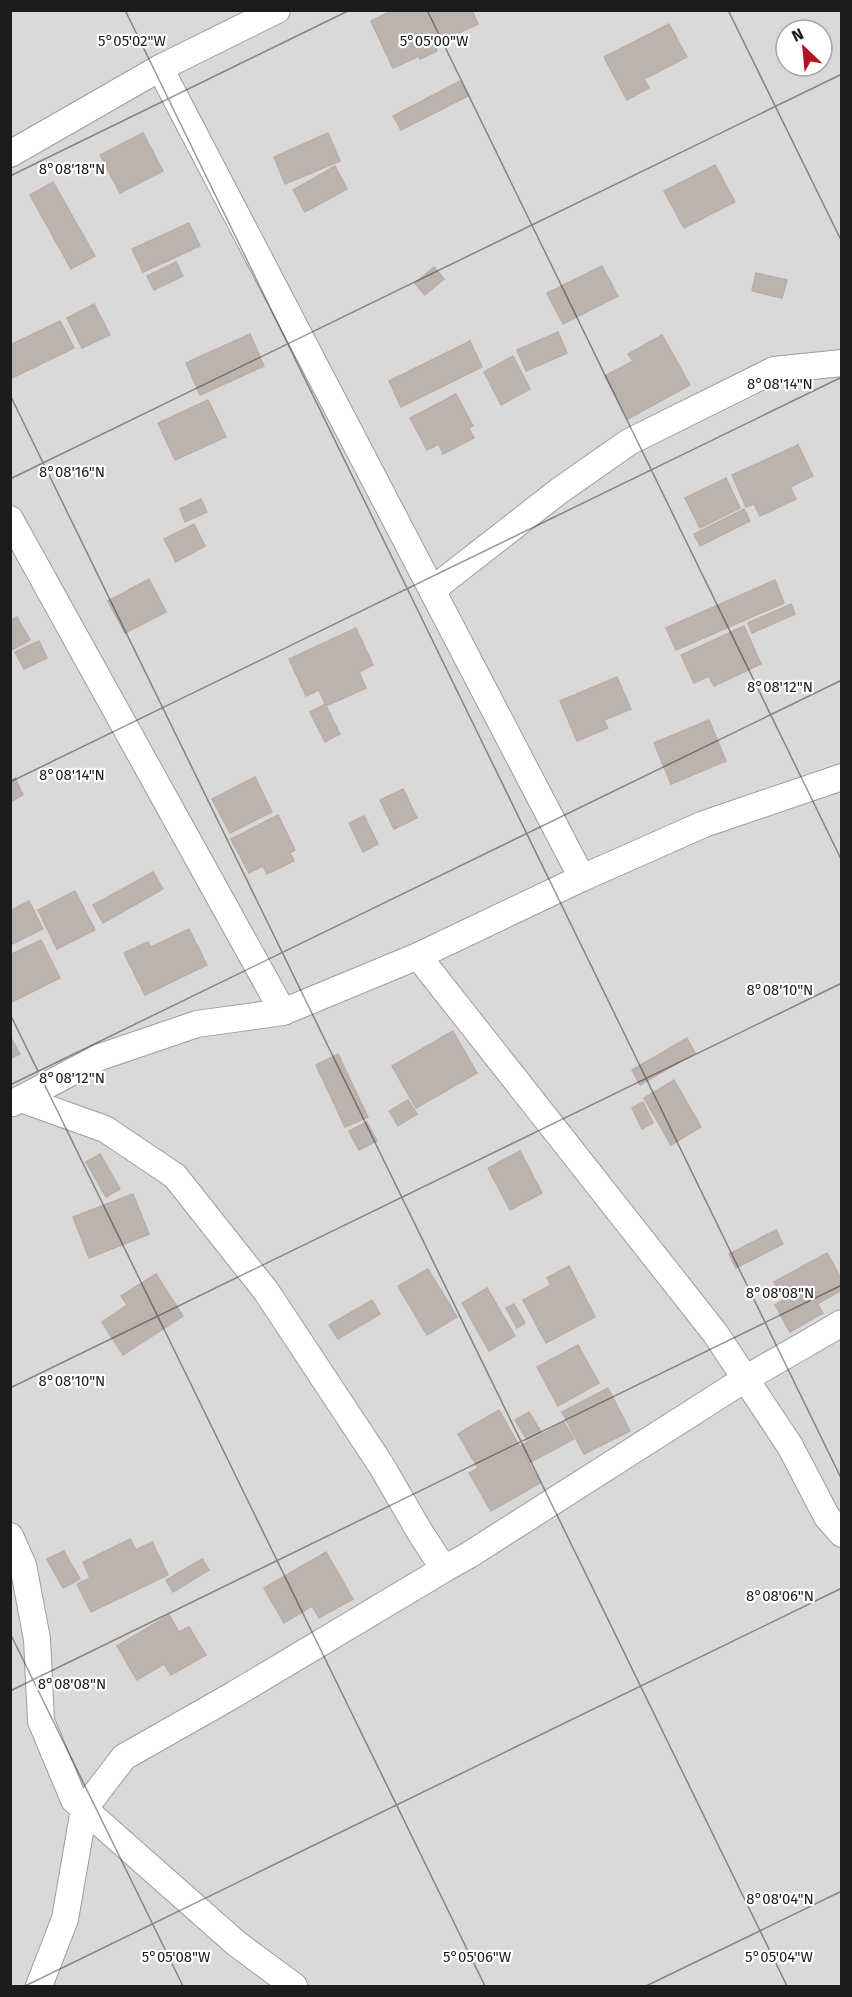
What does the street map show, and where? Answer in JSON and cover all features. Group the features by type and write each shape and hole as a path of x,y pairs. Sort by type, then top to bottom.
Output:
{"street":[{"path":"10,154 160,68 277,10"},
{"path":"160,68 582,878"},
{"path":"432,590 559,491 629,442 774,370 842,363"},
{"path":"10,519 283,1012"},
{"path":"16,1102 100,1056 197,1024 283,1012 418,956 582,878 704,824 842,777"},
{"path":"418,956 715,1333 790,1446 827,1517 842,1534"},
{"path":"16,1102 105,1129 175,1176 266,1291 381,1465 444,1569"},
{"path":"39,1986 66,1919 84,1809 124,1757 469,1555 745,1378 842,1323"},
{"path":"10,1536 23,1565 38,1639 41,1721 74,1800 237,1944 294,1986"}],"shaded area":[{"path":"11,11 841,11 841,1986 11,1986"}],"building":[{"path":"393,10 472,10 478,24 452,36 453,39 435,46 437,51 420,59 419,56 393,68 371,21"},
{"path":"669,24 687,57 644,79 649,88 627,100 604,57"},
{"path":"460,81 468,96 401,130 393,116"},
{"path":"143,133 163,171 120,193 100,155"},
{"path":"328,133 340,161 285,184 274,157"},
{"path":"715,165 735,202 684,228 664,191"},
{"path":"335,166 347,189 305,212 293,190"},
{"path":"53,182 95,256 71,269 30,195"},
{"path":"189,223 200,246 143,272 132,249"},
{"path":"176,262 183,276 154,290 147,276"},
{"path":"602,266 618,296 563,324 547,293"},
{"path":"434,267 444,279 425,295 415,283"},
{"path":"756,273 787,280 782,298 752,291"},
{"path":"94,304 110,335 82,348 67,318"},
{"path":"60,321 74,348 10,379 10,345"},
{"path":"558,332 567,353 526,371 517,350"},
{"path":"250,334 264,366 200,395 186,363"},
{"path":"662,335 690,385 628,419 605,376 633,361 628,354"},
{"path":"470,341 482,367 401,407 389,381"},
{"path":"513,356 530,389 501,405 484,372"},
{"path":"456,394 473,426 469,428 474,438 443,454 439,444 427,450 410,418"},
{"path":"208,400 226,437 175,460 158,423"},
{"path":"798,445 813,476 790,487 796,499 760,516 754,504 746,507 732,475"},
{"path":"726,478 740,508 700,528 685,498"},
{"path":"201,499 207,512 185,522 180,509"},
{"path":"744,509 750,521 700,546 694,534"},
{"path":"194,524 205,546 176,562 164,539"},
{"path":"149,579 166,612 125,633 108,601"},
{"path":"775,580 784,603 676,650 666,628"},
{"path":"791,604 795,614 752,633 748,623"},
{"path":"17,617 30,640 10,651 10,621"},
{"path":"744,626 761,664 714,686 709,676 694,683 681,655"},
{"path":"356,628 373,665 359,672 366,688 326,706 319,690 306,696 289,659"},
{"path":"39,641 47,658 24,669 15,652"},
{"path":"617,677 631,709 604,720 608,728 577,741 560,701"},
{"path":"325,704 340,734 325,742 310,712"},
{"path":"709,720 726,761 671,784 654,743"},
{"path":"255,777 272,812 230,833 212,799"},
{"path":"15,778 23,795 10,802 10,781"},
{"path":"403,789 417,818 394,829 380,800"},
{"path":"278,815 295,850 290,853 294,861 267,874 263,866 249,873 231,839"},
{"path":"364,816 378,844 363,852 349,823"},
{"path":"153,872 163,889 103,923 93,905"},
{"path":"75,891 95,930 57,949 38,910"},
{"path":"29,901 43,929 10,945 10,911"},
{"path":"189,929 207,965 145,995 124,953 148,942 151,947"},
{"path":"41,940 60,978 12,1002 10,955"},
{"path":"453,1031 477,1073 416,1108 392,1066"},
{"path":"10,1036 20,1054 10,1059"},
{"path":"687,1038 695,1053 640,1085 632,1070"},
{"path":"338,1054 368,1117 345,1127 316,1065"},
{"path":"674,1080 701,1127 671,1145 644,1098"},
{"path":"408,1100 417,1114 398,1126 389,1111"},
{"path":"643,1102 653,1123 642,1129 632,1108"},
{"path":"367,1122 377,1141 359,1150 349,1131"},
{"path":"520,1151 542,1193 510,1210 488,1168"},
{"path":"100,1154 120,1189 106,1197 86,1162"},
{"path":"133,1194 149,1234 89,1258 73,1217"},
{"path":"776,1230 783,1244 736,1268 729,1254"},
{"path":"827,1253 842,1280 842,1290 817,1304 823,1313 790,1332 775,1305 784,1299 774,1282"},
{"path":"569,1266 595,1317 546,1343 523,1300 551,1285 547,1278"},
{"path":"428,1269 457,1317 427,1335 398,1286"},
{"path":"156,1274 183,1316 123,1355 102,1322 127,1305 121,1296"},
{"path":"487,1288 515,1336 489,1351 462,1303"},
{"path":"372,1300 380,1314 338,1339 329,1325"},
{"path":"514,1304 525,1323 517,1328 506,1308"},
{"path":"578,1345 599,1383 558,1406 537,1367"},
{"path":"608,1388 630,1431 584,1454 562,1412"},
{"path":"499,1410 540,1483 491,1511 469,1473 478,1468 458,1434"},
{"path":"529,1412 541,1432 527,1440 515,1420"},
{"path":"564,1422 574,1439 529,1463 520,1446"},
{"path":"130,1539 136,1550 152,1542 168,1575 91,1612 77,1584 90,1578 83,1562"},
{"path":"64,1551 80,1579 63,1588 47,1559"},
{"path":"326,1552 353,1599 319,1618 312,1606 284,1623 264,1588"},
{"path":"202,1559 209,1570 173,1592 166,1580"},
{"path":"169,1615 179,1632 189,1627 206,1655 171,1675 164,1664 137,1680 117,1646"}]}
